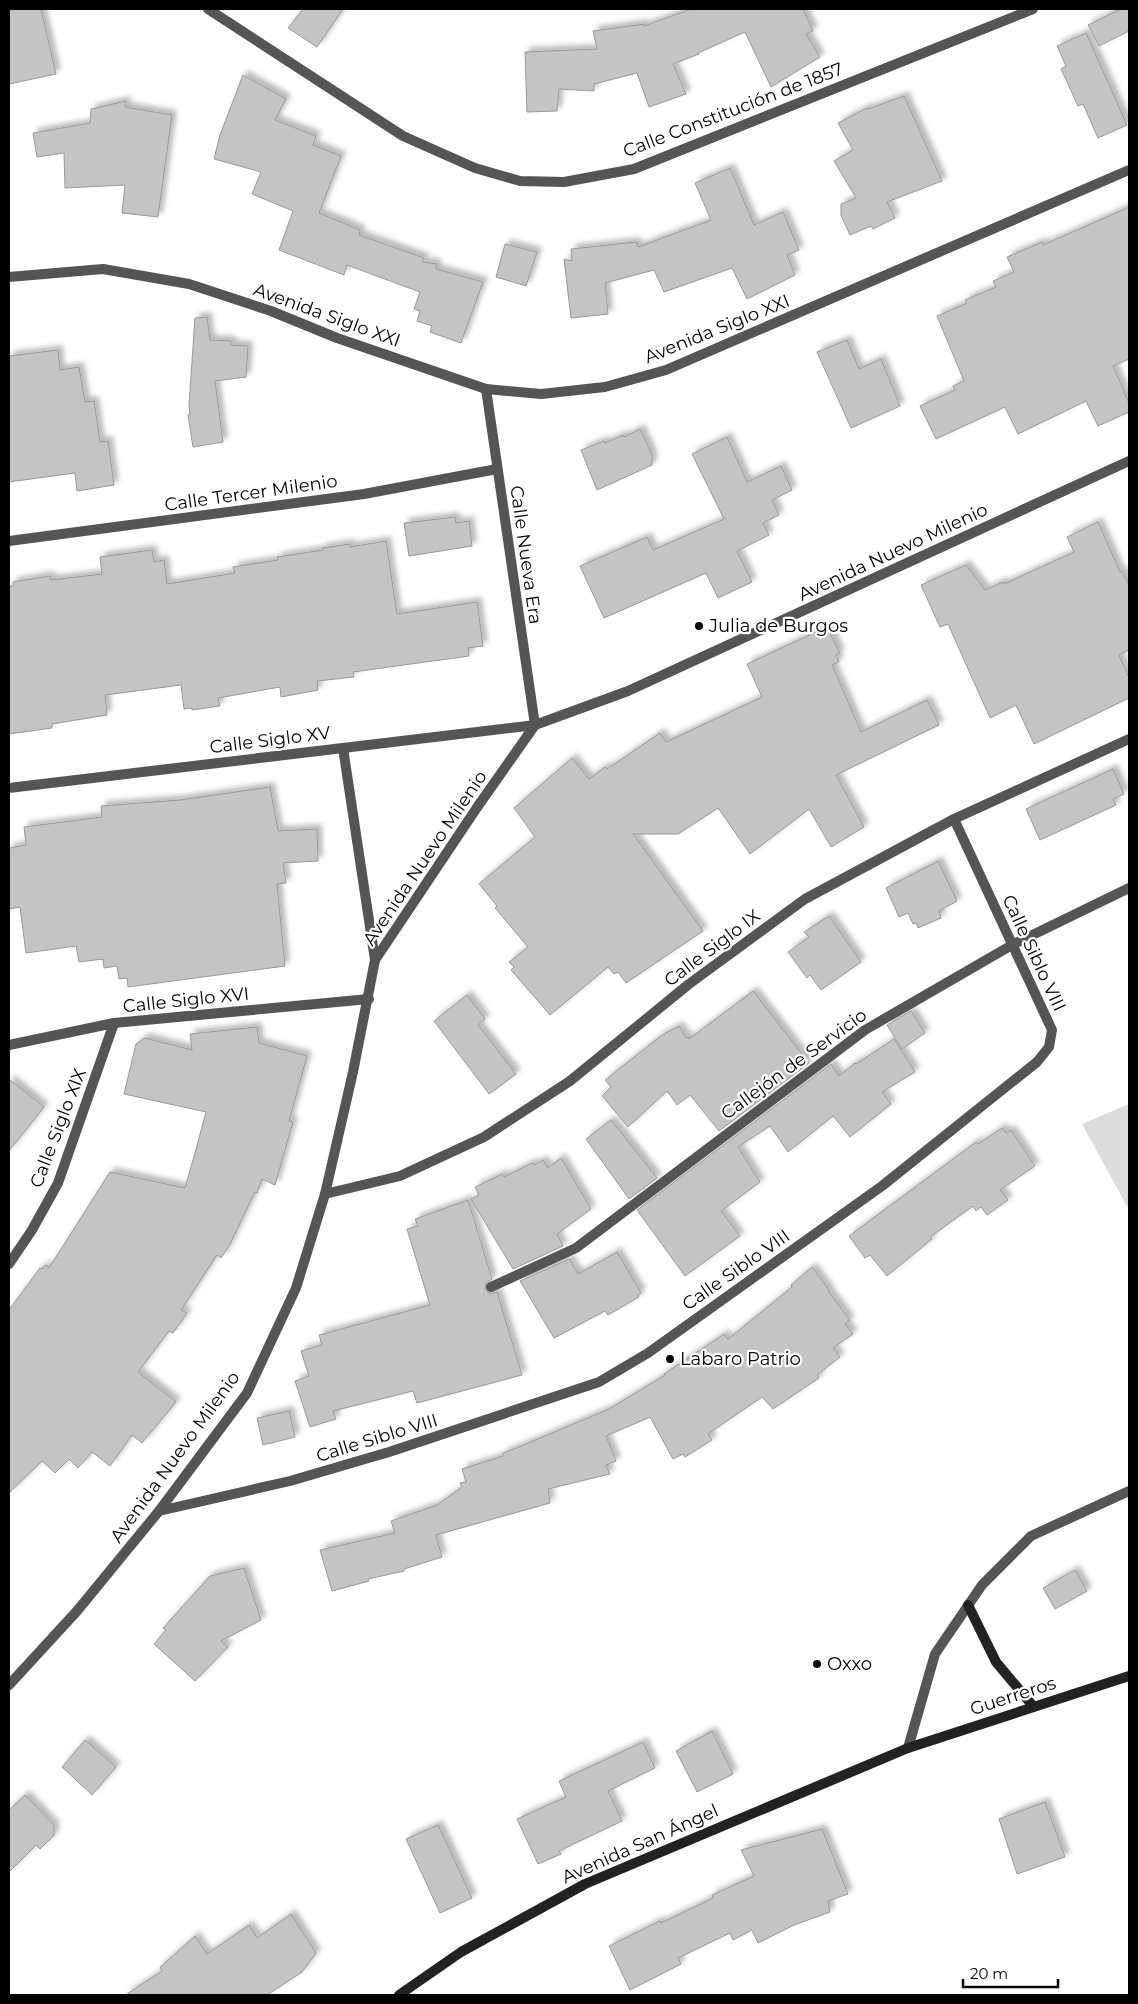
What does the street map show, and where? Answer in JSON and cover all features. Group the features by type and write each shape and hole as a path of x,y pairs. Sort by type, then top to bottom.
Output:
{"main road":[{"path":"968,1605 996,1662 1033,1706"},
{"name":"Guerreros","path":"908,1748 1129,1676"},
{"name":"Avenida San Ángel","path":"399,1995 461,1952 585,1884 908,1748"}],"street":[{"name":"Calle Constitución de 1857","path":"208,9 403,136 475,168 520,181 564,182 634,169 1033,9"},
{"name":"Avenida Siglo XXI","path":"9,277 103,269 190,284 271,311 337,338 486,389 541,394 605,387 666,370 1129,170"},
{"name":"Calle Nueva Era","path":"486,389 535,725"},
{"name":"Avenida Nuevo Milenio","path":"9,1685 77,1611 159,1511 246,1393 296,1288 325,1194 375,960 478,806 535,725 628,691 1129,461"},
{"name":"Calle Tercer Milenio","path":"9,541 364,494 497,470"},
{"name":"Calle Siglo XV","path":"9,788 535,725"},
{"name":"Calle Siglo IX","path":"325,1194 400,1176 484,1138 570,1081 689,984 805,899 954,819 1129,739"},
{"path":"343,748 375,960"},
{"name":"Calle Siblo VIII","path":"159,1511 290,1482 389,1452 599,1382 648,1353 882,1186 1037,1062 1049,1047 1052,1030 954,819"},
{"name":"Callejón de Servicio","path":"491,1287 576,1248 864,1030 1012,945 1129,888"},
{"name":"Calle Siglo XVI","path":"9,1045 114,1024 368,999"},
{"name":"Calle Siglo XIX","path":"9,1264 32,1230 58,1183 114,1024"},
{"path":"908,1748 935,1654 982,1585 1031,1536 1129,1491"}],"shaded area":[{"path":"1129,1104 1129,1210 1082,1124"}],"building":[{"path":"9,9 41,9 56,74 9,84"},
{"path":"303,9 343,9 317,47 288,28"},
{"path":"691,9 803,9 813,31 806,34 820,57 771,87 745,32 673,64 686,94 649,107 637,73 594,84 594,91 559,89 557,111 527,112 525,52 597,49 593,31 644,24 644,26"},
{"path":"1121,9 1129,9 1129,31 1099,46 1088,25"},
{"path":"1086,33 1127,125 1098,138 1083,104 1078,106 1061,69 1066,66 1057,46"},
{"path":"243,75 286,99 275,120 316,136 313,145 341,156 319,213 360,230 359,235 424,258 422,262 437,264 436,269 483,282 461,343 430,332 432,326 417,321 420,311 414,309 420,292 347,265 344,275 279,250 293,211 252,194 261,172 214,159 220,135"},
{"path":"904,96 942,181 887,202 895,218 873,229 871,226 850,235 841,215 841,204 856,198 834,161 853,150 838,123 867,108"},
{"path":"126,101 125,107 172,115 158,217 122,213 125,185 65,188 64,153 37,157 33,133 90,123 91,109"},
{"path":"730,168 754,225 783,212 799,250 787,255 795,275 747,299 732,268 664,292 654,270 605,283 608,314 571,318 564,259 572,261 571,249 636,242 638,247 711,220 695,183"},
{"path":"1129,207 1129,359 1113,366 1129,403 1129,412 1098,426 1086,401 1018,434 1005,407 936,439 920,406 955,390 953,386 964,381 937,316 967,303 965,300 996,287 993,281 1014,272 1007,257 1042,242 1043,245"},
{"path":"505,244 537,252 526,286 496,277"},
{"path":"207,317 210,340 231,341 231,345 248,346 246,377 215,381 223,442 193,447 188,415 190,415 189,405 195,318"},
{"path":"847,340 859,369 881,359 900,406 851,428 817,352"},
{"path":"58,350 60,370 79,367 85,402 94,401 100,442 108,441 114,485 77,491 75,473 9,482 9,356"},
{"path":"640,429 652,455 652,465 597,490 581,450 623,435 624,437"},
{"path":"727,437 747,482 781,466 792,490 772,500 779,515 763,523 769,535 737,551 752,582 718,598 706,573 604,618 580,566 647,537 653,550 724,519 692,454"},
{"path":"455,517 456,523 469,521 472,546 409,556 404,523"},
{"path":"1098,522 1120,572 1122,571 1129,585 1129,650 1119,655 1129,678 1129,698 1034,744 1016,705 990,718 948,624 940,627 921,585 966,565 985,590 1003,582 1004,584 1074,552 1067,537"},
{"path":"386,541 397,614 477,602 483,646 468,648 469,656 353,672 354,677 317,681 318,690 281,697 280,687 218,698 220,706 192,710 192,708 184,709 181,685 105,695 107,715 52,724 52,728 9,734 9,586 13,586 13,582 50,576 51,580 102,574 100,557 152,550 154,562 164,560 167,584 235,573 233,567 278,560 277,557 323,550 322,548 350,544 350,547"},
{"path":"827,627 840,653 836,655 839,662 832,665 861,732 927,700 939,725 836,775 864,827 831,847 809,809 750,854 718,808 678,834 633,834 703,931 626,983 618,972 614,974 608,967 550,1015 511,970 514,967 509,962 528,947 495,908 497,906 479,884 535,837 514,808 572,758 589,779 660,733 666,742 762,697 747,664"},
{"path":"1113,769 1124,794 1113,799 1116,805 1040,840 1026,809"},
{"path":"270,787 278,831 317,829 318,861 283,863 286,883 277,884 285,966 128,987 127,978 119,979 117,966 104,968 103,959 79,962 76,946 26,953 20,907 9,909 9,848 26,845 24,827 102,817 101,806 180,800"},
{"path":"938,861 957,901 939,911 941,918 918,928 916,923 913,924 908,913 899,917 886,888"},
{"path":"829,916 861,962 821,990 810,975 807,978 788,952 809,937 804,932"},
{"path":"753,991 809,1063 719,1131 690,1095 677,1105 667,1091 628,1127 602,1096 611,1087 605,1080 662,1035 679,1026 686,1038 688,1037 689,1039"},
{"path":"467,995 485,1019 478,1025 516,1074 489,1094 434,1021"},
{"path":"911,1011 925,1033 902,1049 887,1025"},
{"path":"257,1027 259,1043 307,1056 289,1121 293,1122 275,1185 262,1179 257,1193 255,1192 229,1246 221,1258 217,1255 181,1310 187,1313 173,1333 169,1331 138,1372 176,1402 142,1443 132,1435 110,1466 92,1452 78,1468 69,1459 55,1473 42,1461 9,1493 9,1310 40,1268 42,1269 46,1265 49,1268 110,1172 185,1188 195,1153 206,1112 124,1094 136,1044 145,1038 192,1050 190,1034"},
{"path":"894,1039 915,1072 882,1092 891,1104 850,1137 833,1116 788,1152 770,1126 738,1147 760,1182 721,1211 740,1236 685,1276 637,1210 831,1064 839,1076 855,1063"},
{"path":"9,1079 44,1107 9,1151"},
{"path":"611,1120 657,1178 629,1199 586,1139"},
{"path":"1002,1128 1006,1133 1011,1130 1035,1166 1000,1190 1008,1200 987,1215 981,1207 976,1211 973,1206 930,1237 932,1239 887,1276 870,1255 865,1258 849,1236 976,1142 978,1144"},
{"path":"561,1158 591,1209 557,1234 563,1246 513,1269 471,1199 479,1195 475,1187 502,1174 504,1177 532,1163 534,1165 543,1160 548,1168"},
{"path":"468,1200 492,1279 486,1283 485,1289 490,1294 497,1292 522,1375 417,1403 413,1391 333,1411 336,1419 310,1427 295,1381 309,1376 301,1351 322,1345 319,1335 430,1305 407,1229 418,1226 415,1219"},
{"path":"617,1252 641,1293 638,1295 639,1297 608,1315 605,1311 554,1338 520,1281 569,1259 578,1274"},
{"path":"812,1267 850,1320 845,1324 853,1334 833,1348 840,1357 817,1375 819,1378 773,1409 762,1397 708,1434 712,1440 685,1457 683,1454 673,1459 650,1417 606,1436 616,1461 606,1465 610,1474 548,1489 550,1503 436,1535 442,1557 404,1569 404,1571 368,1579 369,1581 332,1591 320,1550 395,1533 391,1521 437,1505 462,1487 460,1483 466,1482 462,1469 503,1456 503,1453 609,1409 665,1375 724,1334 728,1339 792,1287 791,1285"},
{"path":"289,1411 295,1437 263,1445 257,1418"},
{"path":"244,1568 261,1620 221,1641 228,1647 195,1681 154,1644 166,1630 163,1628 210,1576"},
{"path":"1075,1570 1087,1591 1055,1609 1043,1588"},
{"path":"712,1731 733,1774 697,1792 676,1751"},
{"path":"85,1740 116,1767 92,1795 62,1767"},
{"path":"643,1742 655,1768 608,1791 622,1821 559,1851 561,1854 538,1864 517,1819 566,1797 559,1781"},
{"path":"25,1795 54,1825 54,1835 40,1849 36,1845 9,1872 9,1810"},
{"path":"1045,1802 1065,1857 1017,1874 999,1819"},
{"path":"438,1825 472,1898 440,1913 406,1839"},
{"path":"822,1829 848,1894 828,1901 830,1912 794,1925 758,1943 752,1930 733,1940 730,1933 678,1958 681,1964 630,1990 609,1946 713,1898 712,1895 754,1876 741,1850"},
{"path":"291,1914 316,1953 302,1972 267,1995 125,1995 162,1971 160,1967 195,1936 207,1954 249,1925 257,1938"}],"place":[{"name":"Julia de Burgos","path":"699,626"},
{"name":"Labaro Patrio","path":"670,1359"},
{"name":"Oxxo","path":"817,1664"}]}
